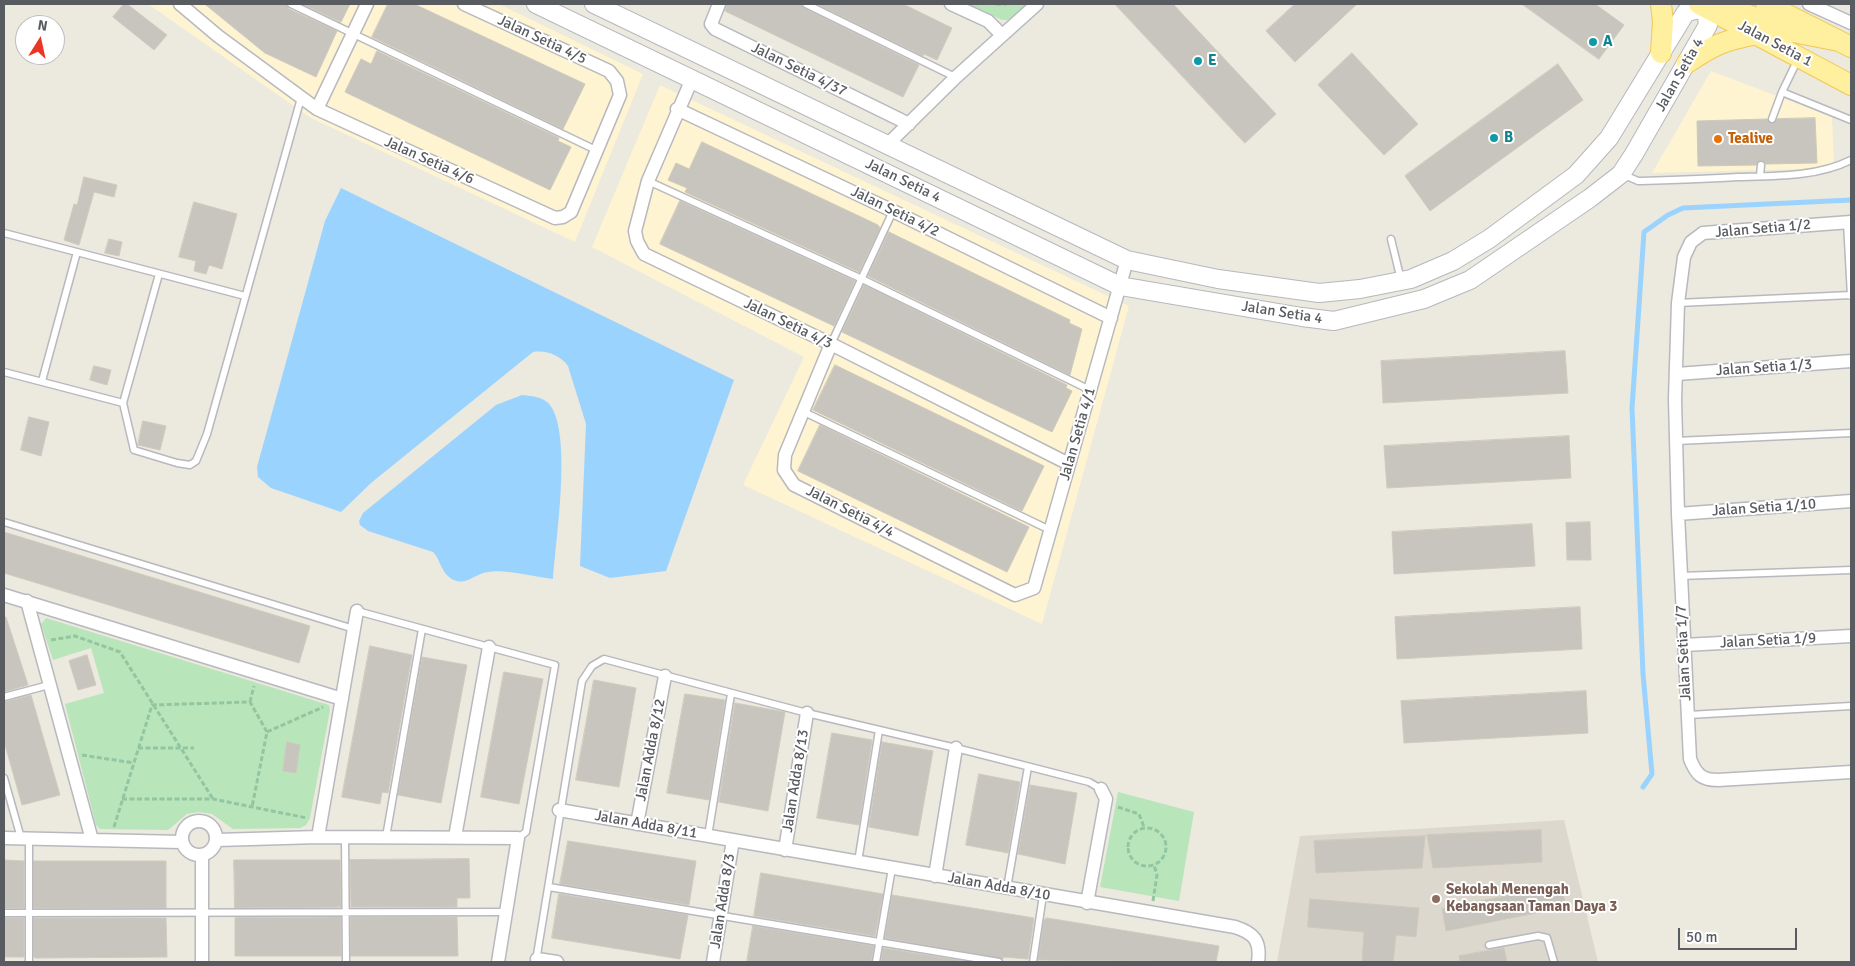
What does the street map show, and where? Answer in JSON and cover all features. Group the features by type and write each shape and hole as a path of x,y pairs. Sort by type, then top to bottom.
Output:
{"main road":[{"path":"1660,4 1663,22 1661,53"},
{"name":"Jalan Setia 1","path":"1766,4 1845,44"},
{"path":"1703,5 1728,6 1788,31 1845,44"},
{"name":"Jalan Setia 1","path":"1703,5 1851,85"},
{"path":"1686,63 1714,44 1757,34"}],"street":[{"name":"Jalan Setia 4/6","path":"180,4 218,36 317,109 555,218 563,217 571,212 620,95 617,81"},
{"path":"317,109 367,4"},
{"name":"Jalan Setia 4/5","path":"464,4 608,71 617,81"},
{"name":"Jalan Setia 4","path":"536,4 1120,286 1334,321 1424,298 1470,280 1590,198 1621,174 1708,25 1703,5 1686,12 1610,138 1576,175 1489,239 1453,261 1401,281 1360,289 1319,293 1218,279 1127,260 594,4"},
{"name":"Jalan Setia 4/37","path":"719,4 710,24 715,29 909,124"},
{"path":"951,4 988,21 1002,35"},
{"path":"887,145 956,77 1037,4"},
{"path":"1810,4 1851,23"},
{"name":"Jalan Setia 4/3","path":"692,79 677,109 648,181 635,231 637,241 644,254 831,344 1069,464"},
{"name":"Jalan Setia 4/2","path":"677,109 893,211 1111,318"},
{"name":"Jalan Setia 1/2","path":"1677,374 1678,303 1684,257 1691,242 1703,233 1849,222"},
{"name":"Jalan Setia 4/1","path":"1015,595 1034,588 1127,260"},
{"name":"Jalan Setia 4/4","path":"831,344 785,455 784,470 794,485 1015,595"},
{"name":"Jalan Setia 1/3","path":"1677,374 1851,361"},
{"name":"Jalan Setia 1/7","path":"1677,374 1675,399 1680,576 1690,759 1695,773 1706,780 1851,772"},
{"name":"Jalan Setia 1/10","path":"1678,514 1851,501"},
{"path":"4,594 342,699"},
{"path":"27,601 92,840"},
{"path":"318,838 357,611"},
{"name":"Jalan Setia 1/9","path":"1684,645 1851,636"},
{"path":"455,838 489,647"},
{"name":"Jalan Adda 8/12","path":"637,824 665,676"},
{"name":"Jalan Adda 8/13","path":"785,850 807,713"},
{"path":"935,876 956,748"},
{"path":"1087,903 1106,800 1100,789"},
{"name":"Jalan Adda 8/11","path":"559,810 733,840"},
{"path":"196,821 210,825 215,830 216,840 213,849 202,856 189,853 182,842 184,829 196,821"},
{"path":"216,840 386,837 518,838 498,962"},
{"path":"4,838 182,842"},
{"name":"Jalan Adda 8/10","path":"733,840 1247,931 1259,946 1258,962"},
{"name":"Jalan Adda 8/3","path":"713,962 733,840"},
{"path":"202,856 202,962"},
{"path":"536,960 556,962"}],"lane":[{"path":"291,4 598,151"},
{"path":"806,4 956,77"},
{"path":"1772,119 1782,92 1799,57"},
{"path":"1782,92 1851,120"},
{"path":"159,274 123,403 134,450 177,464 190,465 196,461 208,434 301,98"},
{"path":"1621,174 1638,181 1760,176 1803,173 1836,168 1851,160"},
{"path":"1760,176 1761,165"},
{"path":"648,181 862,279 1090,390"},
{"path":"831,344 893,211"},
{"path":"1678,303 1851,295 1849,222"},
{"path":"4,233 245,296"},
{"path":"1392,240 1401,281"},
{"path":"42,381 77,252"},
{"path":"4,372 123,403"},
{"path":"804,412 1050,530"},
{"path":"1676,441 1851,433"},
{"path":"4,522 354,630"},
{"path":"1680,576 1851,570"},
{"path":"357,611 555,665 526,832 518,838"},
{"path":"386,837 422,629"},
{"path":"536,960 549,887 559,810 582,680 592,666 604,660 731,694 1089,782 1100,789"},
{"path":"4,697 49,685"},
{"path":"708,836 731,694"},
{"path":"1688,715 1851,706"},
{"path":"858,862 879,730"},
{"path":"1007,888 1028,767"},
{"path":"4,778 25,838 29,913 29,962"},
{"path":"345,838 346,962"},
{"path":"876,962 892,868"},
{"path":"549,887 999,962"},
{"path":"1032,962 1043,895"},
{"path":"4,913 506,912"},
{"path":"1489,945 1538,936 1548,938 1554,962"}],"path":[{"path":"996,4 1006,4"},
{"path":"38,642 75,636 120,652 213,799"},
{"path":"266,732 342,699"},
{"path":"152,704 250,702 266,732 252,807"},
{"path":"110,840 152,704"},
{"path":"138,748 194,748"},
{"path":"68,753 134,763"},
{"path":"122,799 213,799 321,821"},
{"path":"1105,805 1139,814 1144,827"},
{"path":"1144,827 1157,830 1166,840 1165,854 1154,864 1143,866 1137,863 1128,853 1128,839 1137,829 1144,827"},
{"path":"1151,914 1157,875 1154,864"}],"shaded area":[{"path":"148,4 499,4 643,74 575,242 311,118"},
{"path":"1711,71 1832,117 1834,164 1804,169 1652,173"},
{"path":"660,85 1129,306 1042,624 743,485 804,357 592,247"},
{"name":"Sekolah Menengah Kebangsaan Taman Daya 3","path":"1564,820 1598,962 1277,962 1300,836"}],"green space":[{"path":"968,4 1027,4 1008,20 1002,20"},
{"path":"46,618 329,705 330,710 310,818 306,825 300,828 233,829 212,814 199,812 187,814 168,830 100,829 96,825 65,704 104,693 91,648 53,660 41,624"},
{"path":"1118,792 1194,812 1179,901 1100,887"}],"water":[{"path":"341,188 734,380 666,571 610,578 580,566 586,424 568,366 557,356 548,353 533,352 371,483 341,512 271,488 258,477 257,467 325,221"},
{"path":"522,395 546,401 552,408 558,423 561,443 561,490 553,579 495,571 483,573 459,582 446,574 433,552 368,531 360,525 359,521 363,513 496,405"}],"building":[{"path":"124,4 127,4 167,35 154,50 113,17"},
{"path":"205,4 286,4 289,9 337,31 316,77 265,53"},
{"path":"302,4 350,4 341,22"},
{"path":"388,4 414,4 585,84 563,129 372,37"},
{"path":"727,4 801,4 804,8 919,65 903,97 725,11"},
{"path":"817,4 903,4 952,28 937,60 924,54 923,56"},
{"name":"E","path":"1115,4 1173,4 1276,114 1245,143"},
{"path":"1295,4 1357,4 1295,62 1266,31"},
{"name":"A","path":"1522,4 1595,4 1624,25 1599,59"},
{"path":"377,51 559,138 558,141 571,147 550,190 345,92 361,59 371,64"},
{"path":"1352,53 1418,124 1384,155 1318,85"},
{"name":"B","path":"1558,64 1583,100 1430,211 1405,176"},
{"path":"1815,118 1817,163 1766,164 1761,160 1756,165 1698,166 1697,121 1767,119 1772,124 1777,119"},
{"path":"702,142 878,225 880,228 859,272 685,192 687,188 668,180 676,163 689,169"},
{"path":"84,177 117,185 114,197 94,192 79,245 64,240 74,204 77,205"},
{"path":"680,201 855,281 834,326 660,244"},
{"path":"194,202 237,214 222,269 209,265 206,274 194,271 196,261 179,257"},
{"path":"889,232 1070,320 1069,323 1082,329 1070,375 868,276"},
{"path":"109,239 122,242 119,256 105,253"},
{"path":"864,285 1067,385 1066,388 1072,391 1052,432 842,332"},
{"path":"1565,351 1568,393 1383,403 1381,361"},
{"path":"835,365 1044,466 1022,511 813,410"},
{"path":"94,366 111,370 107,385 90,380"},
{"path":"29,417 49,422 41,456 21,450"},
{"path":"143,421 166,426 160,450 138,445"},
{"path":"820,425 1029,527 1007,572 798,471"},
{"path":"1569,436 1571,478 1387,488 1384,446"},
{"path":"1590,522 1591,560 1567,560 1566,523"},
{"path":"1532,524 1535,566 1394,574 1392,532"},
{"path":"4,532 310,626 299,663 4,573"},
{"path":"1580,607 1582,649 1397,659 1395,617"},
{"path":"4,617 6,617 28,685 4,692"},
{"path":"370,646 412,655 388,793 382,792 380,804 342,797"},
{"path":"87,655 96,685 78,690 69,661"},
{"path":"422,657 467,665 441,803 398,795"},
{"path":"504,672 543,679 519,804 481,797"},
{"path":"594,680 636,688 619,787 576,780"},
{"path":"1586,691 1588,733 1404,743 1401,701"},
{"path":"685,694 725,700 709,800 667,793"},
{"path":"31,695 60,795 22,805 4,741 4,702"},
{"path":"735,703 785,712 768,811 719,802"},
{"path":"832,733 872,740 859,825 817,818"},
{"path":"287,742 300,745 296,773 283,771"},
{"path":"882,742 933,751 918,836 869,827"},
{"path":"979,774 1020,782 1008,853 966,845"},
{"path":"1030,785 1077,793 1065,864 1018,854"},
{"path":"1541,830 1542,862 1433,868 1427,835"},
{"path":"1425,836 1422,868 1316,873 1314,841"},
{"path":"568,841 696,861 689,905 560,884"},
{"path":"469,859 470,898 457,898 457,907 351,907 350,860"},
{"path":"4,860 24,861 24,908 4,908"},
{"path":"234,860 340,860 341,907 235,908"},
{"path":"34,861 166,861 166,908 34,908"},
{"path":"761,873 883,894 875,936 754,916"},
{"path":"1561,885 1566,907 1446,931 1442,909"},
{"path":"559,894 688,915 680,959 552,938"},
{"path":"892,895 1034,918 1028,959 1003,957 1003,959 885,938"},
{"path":"1310,899 1419,908 1416,937 1396,935 1393,962 1362,962 1364,932 1308,927"},
{"path":"341,917 341,956 235,956 235,918"},
{"path":"351,917 457,917 458,956 351,956"},
{"path":"4,918 24,918 24,957 4,957"},
{"path":"34,918 166,918 167,957 36,958 34,957"},
{"path":"1047,918 1219,946 1216,962 1038,960 1044,920"},
{"path":"753,926 874,946 871,962 747,962"},
{"path":"883,948 970,962 881,962"},
{"path":"1504,948 1507,962 1460,962 1459,956"}],"waterway":[{"path":"1643,787 1652,774 1643,674 1632,408 1644,232 1668,215 1683,208 1851,200"}],"place":[{"name":"A","path":"1593,42"},
{"name":"E","path":"1198,61"},
{"name":"B","path":"1494,138"},
{"name":"Tealive","path":"1718,139"},
{"name":"Sekolah Menengah Kebangsaan Taman Daya 3","path":"1436,899"}]}
